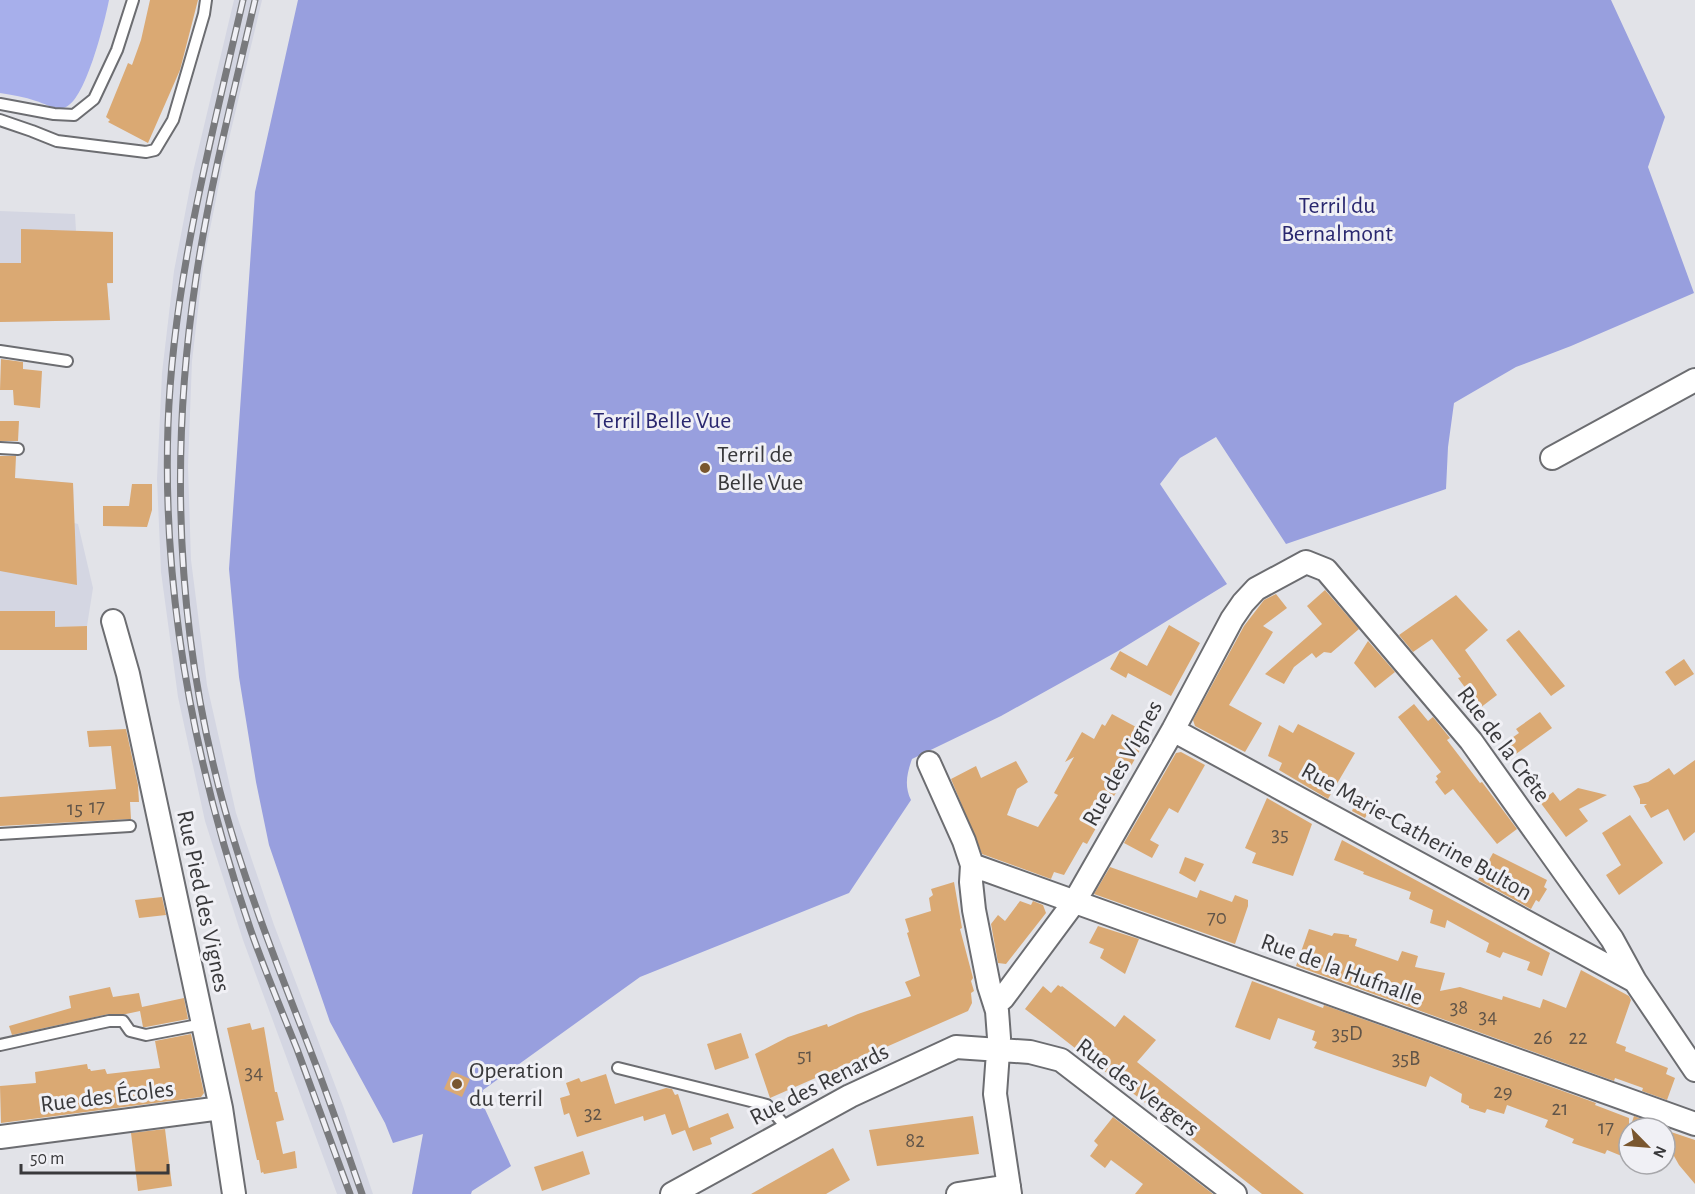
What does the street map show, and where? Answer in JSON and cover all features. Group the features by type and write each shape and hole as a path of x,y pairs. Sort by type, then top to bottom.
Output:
{"street":[{"path":"1552,458 1695,380"},
{"name":"Rue des Vignes","path":"995,1005 1004,998 1076,901 1243,603 1256,589 1306,562"},
{"name":"Rue de la Crête","path":"1306,562 1326,570 1471,741 1612,939 1635,981 1695,1070"},
{"name":"Rue Pied des Vignes","path":"113,621 130,682 221,1108 234,1194"},
{"name":"Rue Marie-Catherine Bulton","path":"1173,730 1635,981"},
{"path":"929,763 964,841 972,865 974,910 995,1005 999,1038 995,1094 1010,1190 958,1194"},
{"name":"Rue de la Hufnalle","path":"972,865 1695,1124"},
{"name":"Rue des Renards","path":"672,1194 850,1096 956,1047 998,1049"},
{"name":"Rue des Vergers","path":"998,1049 1030,1052 1061,1060 1235,1194"},
{"name":"Rue des Écoles","path":"0,1137 221,1108"}],"lane":[{"path":"0,104 54,114 74,115 94,99 117,50 133,0"},
{"path":"0,120 57,141 146,152 155,150 173,120 206,0"},
{"path":"0,351 67,361"},
{"path":"0,448 18,449"},
{"path":"0,834 130,826"},
{"path":"0,1045 109,1021 123,1021 130,1032 146,1035 203,1024"},
{"path":"618,1068 767,1105 788,1129"}],"shaded area":[{"path":"0,0 109,0 93,60 79,93 71,103 63,108 56,108 27,98 0,93"},
{"path":"234,0 262,0 223,164 204,259 192,361 188,466 191,560 207,685 236,813 274,925 343,1106 373,1194 337,1194 243,940 205,821 178,697 161,572 157,479 162,373 174,271 193,172"},
{"path":"0,211 75,214 76,231 113,232 113,283 107,284 110,320 0,322"},
{"path":"0,477 73,483 74,523 78,524 93,588 87,626 0,630"}],"green space":[{"name":"Terril Belle Vue","path":"298,0 1611,0 1665,117 1648,167 1694,293 1516,367 1454,403 1448,447 1446,489 1286,544 1216,437 1180,458 1160,484 1227,584 1118,651 1001,716 912,759 907,780 911,800 849,893 640,977 483,1090 484,1107 511,1166 472,1191 471,1194 412,1194 423,1134 393,1143 385,1123 330,1022 269,845 239,677 229,569 255,192"}],"building":[{"path":"150,0 198,0 180,70 148,143 108,122 110,120 106,117 128,63 132,65 141,40"},
{"path":"21,229 113,232 113,283 107,283 110,320 0,322 0,263 21,263"},
{"path":"1,359 23,362 23,369 42,371 40,408 14,405 13,390 0,390"},
{"path":"0,421 19,421 18,441 0,441"},
{"path":"0,456 16,456 15,478 73,483 77,585 0,571"},
{"path":"132,484 152,484 152,510 147,527 103,526 103,506 129,506"},
{"path":"1325,590 1359,629 1331,653 1324,652 1316,658 1312,653 1294,667 1284,684 1265,674 1322,624 1307,606"},
{"path":"1276,594 1287,608 1263,626 1273,632 1229,705 1262,723 1245,752 1195,726 1193,720 1244,626 1264,600"},
{"path":"1456,595 1488,630 1465,650 1497,695 1480,708 1458,678 1461,677 1432,639 1413,652 1399,635"},
{"path":"0,611 55,611 55,627 87,626 87,650 0,650"},
{"path":"1169,625 1200,643 1171,696 1128,673 1126,678 1110,669 1120,651 1147,666"},
{"path":"1519,630 1565,686 1551,696 1506,640"},
{"path":"1368,641 1395,672 1375,688 1354,663"},
{"path":"1684,659 1694,674 1675,686 1665,672"},
{"path":"1414,704 1428,721 1433,717 1450,738 1447,740 1517,829 1497,844 1453,789 1445,795 1435,782 1438,779 1436,776 1441,772 1398,717"},
{"path":"1540,712 1552,728 1505,762 1496,749 1519,733 1516,729"},
{"path":"1112,714 1149,734 1087,844 1083,842 1064,875 1054,872 1051,879 982,854 951,779 976,766 981,778 1016,761 1028,782 1017,789 1007,815 1038,827 1058,795 1054,793 1074,757 1065,762 1082,732 1094,739 1102,724 1105,726"},
{"path":"1298,724 1355,753 1328,799 1279,770 1282,763 1268,756 1279,725 1293,733"},
{"path":"126,729 138,785 139,802 130,802 131,819 0,826 0,797 116,789 111,746 89,747 87,731"},
{"path":"1181,752 1205,765 1178,813 1169,808 1150,840 1159,845 1152,858 1124,843 1176,753"},
{"path":"1695,760 1695,832 1684,841 1668,809 1651,818 1644,806 1647,804 1640,804 1640,799 1633,786 1648,782 1669,768 1674,775"},
{"path":"1578,788 1607,795 1579,809 1588,821 1566,837 1540,802 1553,792 1560,801"},
{"path":"1359,793 1374,801 1365,818 1352,811"},
{"path":"1267,798 1312,824 1293,876 1252,863 1256,853 1245,848"},
{"path":"1630,815 1663,863 1619,895 1606,875 1621,865 1602,833"},
{"path":"1342,840 1550,953 1542,976 1527,970 1530,962 1503,952 1500,958 1486,952 1489,943 1447,920 1445,928 1430,923 1433,910 1409,899 1411,892 1334,860"},
{"path":"1493,853 1547,880 1544,887 1547,889 1539,902 1536,900 1531,909 1478,880"},
{"path":"1185,857 1204,864 1195,882 1179,873"},
{"path":"1110,867 1197,898 1200,890 1232,902 1235,895 1248,900 1235,944 1094,894"},
{"path":"954,882 962,928 960,929 973,978 971,981 974,991 971,993 972,1003 968,1011 770,1098 755,1054 788,1037 827,1024 828,1027 911,996 905,982 920,976 905,919 931,911 929,898 933,895 931,889"},
{"path":"162,897 166,915 139,918 135,900"},
{"path":"1020,901 1031,905 1033,901 1043,905 1046,913 1006,964 998,963 991,924 998,915 1005,921"},
{"path":"1098,926 1139,939 1125,974 1100,958 1104,949 1089,943"},
{"path":"1309,929 1332,936 1334,933 1349,935 1357,939 1355,946 1398,961 1402,951 1418,956 1415,967 1445,973 1440,991 1460,987 1502,1000 1503,996 1540,1008 1543,999 1566,1008 1581,970 1629,996 1631,1000 1616,1043 1626,1047 1625,1051 1668,1068 1666,1074 1675,1078 1667,1100 1642,1091 1643,1088 1615,1078 1614,1081 1296,966"},
{"path":"1252,981 1596,1103 1595,1105 1624,1116 1617,1116 1617,1154 1607,1150 1605,1154 1572,1143 1574,1139 1545,1127 1548,1120 1507,1105 1504,1114 1487,1109 1485,1113 1469,1108 1461,1102 1462,1094 1430,1076 1426,1087 1314,1048 1317,1042 1312,1040 1315,1031 1278,1018 1270,1040 1235,1027"},
{"path":"1058,985 1115,1027 1124,1015 1156,1040 1137,1062 1304,1194 1262,1194 1025,1009 1043,986 1051,993"},
{"path":"110,987 113,997 139,993 142,1007 184,998 188,1019 143,1027 140,1011 109,1014 12,1035 9,1026 71,1008 69,996"},
{"path":"250,1023 252,1030 264,1027 275,1092 277,1092 284,1120 276,1122 283,1154 295,1151 297,1168 261,1173 227,1028"},
{"path":"741,1033 749,1058 715,1070 707,1044"},
{"path":"191,1034 204,1093 201,1097 1,1123 0,1086 36,1083 35,1072 87,1064 91,1071 105,1069 107,1074 160,1068 155,1041"},
{"name":"Operation du terril","path":"452,1071 470,1079 462,1097 444,1089"},
{"path":"606,1074 615,1104 666,1088 672,1089 675,1095 678,1094 689,1128 728,1113 734,1128 710,1138 712,1144 693,1151 685,1130 672,1135 665,1114 644,1121 643,1116 577,1137 569,1113 564,1115 560,1098 570,1095 566,1083 579,1078 581,1082"},
{"path":"973,1116 979,1154 877,1166 869,1130"},
{"path":"1113,1117 1213,1194 1135,1194 1143,1184 1111,1160 1105,1168 1090,1156 1098,1145 1094,1141"},
{"path":"165,1129 172,1186 138,1191 131,1133"},
{"path":"1677,1134 1695,1140 1695,1184 1679,1165"},
{"path":"833,1148 850,1180 826,1194 751,1194"},
{"path":"583,1151 590,1174 542,1191 534,1167"}],"railway":[{"path":"243,0 195,211 177,318 168,425 171,553 186,680 198,743 230,867 255,943 350,1194"},
{"path":"255,0 208,208 187,345 180,479 187,612 196,678 209,744 234,842 266,936 362,1194"}],"place":[{"name":"Terril de Belle Vue","path":"705,468"},
{"name":"Operation du terril","path":"457,1084"}],"park label":[{"name":"Terril du Bernalmont","path":"1337,219"}]}
